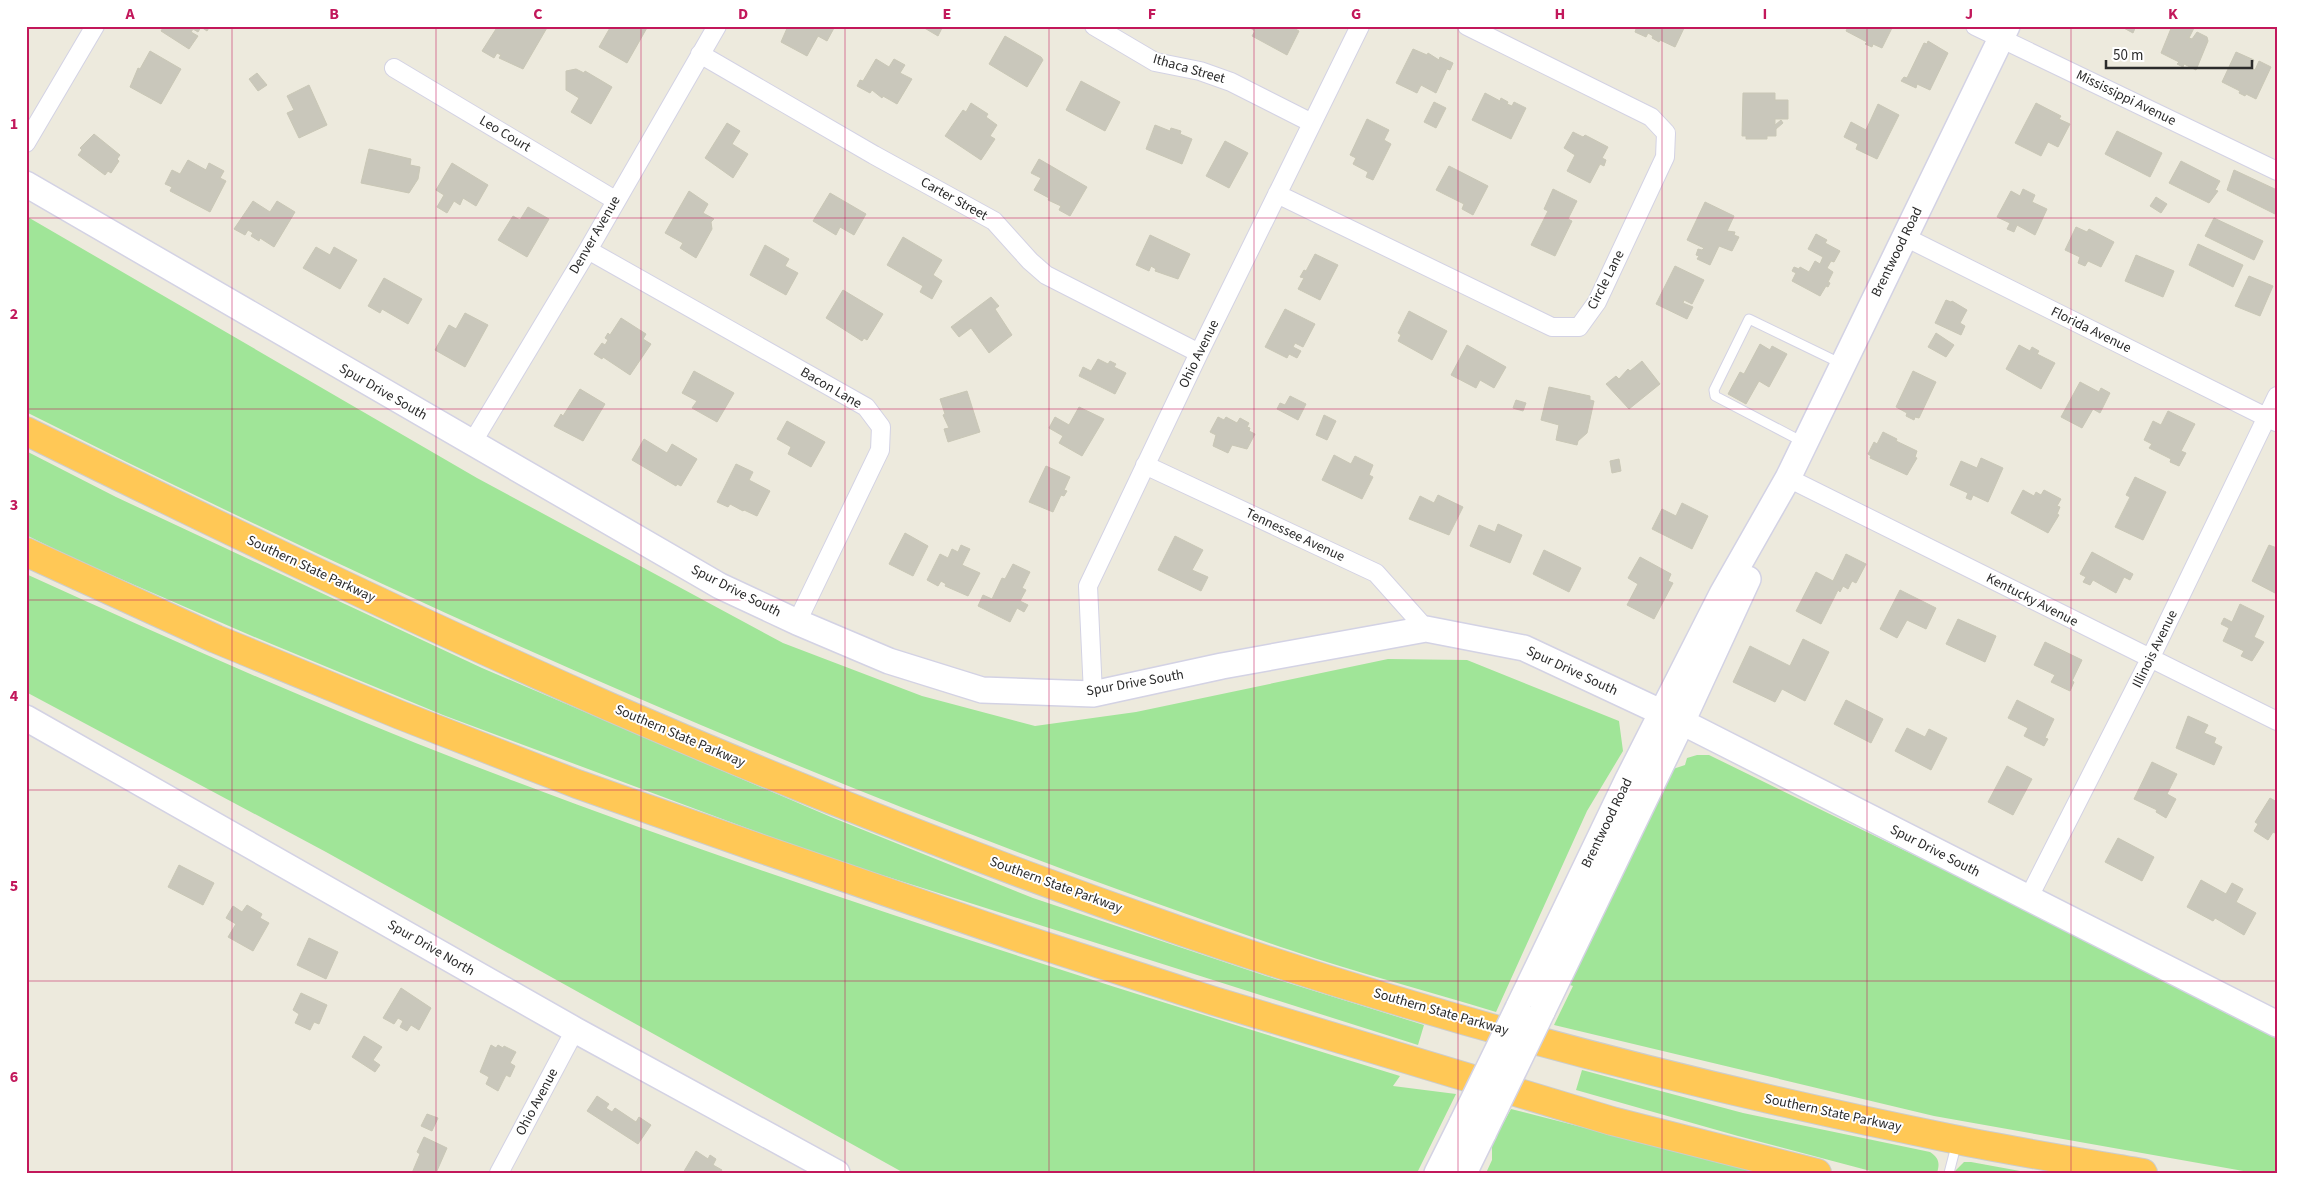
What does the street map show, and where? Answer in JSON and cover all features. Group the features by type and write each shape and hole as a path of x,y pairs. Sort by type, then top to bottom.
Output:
{"highway":[{"name":"Southern State Parkway","path":"26,431 292,560 610,707 798,786 987,860 1182,931 1454,1017 1763,1098 1957,1140 2143,1173"},
{"path":"26,552 216,639 400,715 577,784 756,847 1022,939 1214,1001 1612,1121 1817,1173"}],"street":[{"path":"26,143 95,26"},
{"name":"Denver Avenue","path":"472,443 588,250 716,26"},
{"name":"Ithaca Street","path":"1094,26 1155,62 1200,71 1231,82 1312,123"},
{"name":"Ohio Avenue","path":"1093,694 1088,586 1199,353 1360,26"},
{"name":"Circle Lane","path":"1277,194 1552,326 1579,328 1597,302 1665,157 1666,134 1651,117 1468,26"},
{"name":"Mississippi Avenue","path":"1975,26 2004,33 2277,171"},
{"name":"Brentwood Road","path":"1437,1173 1473,1127 1542,1012 1673,718 1750,575 1788,478 2004,33"},
{"name":"Carter Street","path":"700,54 874,155 994,221 1030,261 1046,275 1199,353"},
{"name":"Leo Court","path":"394,68 616,200"},
{"name":"Spur Drive South","path":"26,184 720,586 797,622 889,661 982,690 1093,694 1222,666 1426,629 1524,648 1673,718 2277,1024"},
{"name":"Florida Avenue","path":"1905,238 2272,420"},
{"name":"Bacon Lane","path":"588,250 866,407 881,426 880,450 797,622"},
{"name":"Illinois Avenue","path":"2028,899 2272,420 2277,396"},
{"name":"Tennessee Avenue","path":"1145,465 1376,573 1426,629"},
{"name":"Kentucky Avenue","path":"1788,478 2277,721"},
{"name":"Spur Drive North","path":"26,718 575,1030 838,1173"},
{"name":"Brentwood Road","path":"1464,1173 1473,1127 1518,1008 1627,781 1673,718"},
{"name":"Ohio Avenue","path":"499,1173 575,1030"}],"lane":[{"path":"1805,443 1715,396 1714,390 1750,319 1843,364"},
{"path":"1949,1173 1957,1140"}],"green space":[{"path":"26,216 477,478 783,643 922,696 1035,726 1136,712 1388,659 1467,660 1619,721 1623,751 1587,811 1496,1012 1290,950 1128,893 967,833 649,703 491,634 335,562 26,412"},
{"path":"26,451 116,497 482,668 831,817 1033,898 1266,976 1424,1025 1418,1045 822,856 443,715 252,636 77,560 26,535"},
{"path":"26,574 207,655 390,733 514,781 733,861 1177,1007 1400,1076 1393,1086 1456,1094 1417,1173 904,1173 326,852 26,692"},
{"path":"1697,755 1709,755 2277,1032 2277,1173 2249,1172 1934,1116 1554,1025 1573,986 1567,984 1673,769 1685,765 1687,758"},
{"path":"1582,1070 1743,1113 1930,1152 1938,1161 1937,1173 1878,1173 1576,1090"},
{"path":"1511,1109 1761,1173 1486,1173 1492,1160 1492,1144"},
{"path":"1964,1162 1971,1162 2031,1173 1953,1173"}],"building":[{"path":"164,26 210,26 207,31 201,27 198,32 193,29 191,32 198,36 189,49 161,31"},
{"path":"499,26 548,26 523,69 499,58 501,55 497,53 494,58 482,51"},
{"path":"611,26 648,26 627,63 599,47"},
{"path":"788,26 830,26 834,28 827,41 818,36 807,56 781,42"},
{"path":"921,26 943,26 938,36"},
{"path":"1247,26 1290,26 1299,31 1287,55 1252,36 1255,31"},
{"path":"1637,26 1685,26 1675,47 1660,40 1659,42 1648,33 1646,37 1635,32"},
{"path":"1845,26 1893,26 1882,48 1873,44 1872,47 1865,44 1867,42 1846,31"},
{"path":"2120,26 2136,26 2133,33"},
{"path":"2172,26 2194,28 2189,38 2192,39 2197,32 2207,37 2208,41 2196,70 2184,64 2183,67 2177,64 2179,62 2161,53"},
{"path":"1005,36 1043,60 1027,87 989,64"},
{"path":"1928,41 1948,53 1930,90 1917,84 1916,88 1901,81 1904,77 1907,78 1924,43 1927,44"},
{"path":"1413,49 1427,55 1428,53 1439,60 1440,57 1453,63 1450,70 1447,69 1436,93 1421,85 1417,93 1396,83"},
{"path":"150,51 181,69 161,104 130,87 138,68 140,69"},
{"path":"2236,52 2254,60 2250,68 2255,70 2259,61 2271,67 2256,99 2239,93 2240,91 2222,82"},
{"path":"876,59 889,67 894,59 905,65 900,73 912,79 897,104 883,96 882,98 872,90 870,93 857,86 860,80 863,81"},
{"path":"576,69 584,73 585,71 612,87 591,124 571,112 579,98 566,90 566,71"},
{"path":"257,73 267,85 258,91 249,79"},
{"path":"1081,81 1120,102 1105,131 1066,110"},
{"path":"309,85 327,125 299,138 287,113 294,110 287,96"},
{"path":"1485,93 1500,101 1501,98 1512,106 1514,102 1526,108 1511,139 1472,120"},
{"path":"1743,93 1775,93 1775,100 1788,100 1788,119 1775,119 1775,125 1781,120 1783,123 1776,129 1776,136 1767,136 1767,139 1746,139 1746,136 1742,136"},
{"path":"1434,102 1446,108 1436,128 1424,122"},
{"path":"971,103 988,114 986,117 997,125 990,136 995,139 981,160 945,136 963,110 966,112"},
{"path":"2036,103 2061,116 2059,119 2070,124 2058,147 2048,142 2041,156 2015,143"},
{"path":"1878,104 1899,115 1877,159 1856,149 1858,144 1844,137 1851,122 1866,130"},
{"path":"1367,119 1389,130 1384,140 1391,144 1373,180 1366,177 1368,172 1353,164 1356,158 1350,155"},
{"path":"727,123 740,131 732,144 748,154 733,178 705,158"},
{"path":"1155,125 1170,131 1171,128 1181,131 1180,134 1192,139 1182,164 1146,149"},
{"path":"2117,131 2162,153 2150,177 2105,154"},
{"path":"1573,132 1583,137 1585,135 1608,147 1602,158 1606,160 1604,166 1600,164 1590,183 1567,171 1575,155 1564,148"},
{"path":"94,134 120,155 117,159 119,161 111,173 108,171 105,175 78,155 82,150 80,148"},
{"path":"1225,141 1248,153 1229,188 1206,176"},
{"path":"369,149 411,159 410,165 420,167 418,179 409,193 361,183"},
{"path":"1039,159 1087,187 1070,216 1059,210 1061,206 1034,190 1041,178 1031,173"},
{"path":"188,160 206,170 209,163 224,171 220,178 226,181 210,212 170,191 172,187 165,184 172,170 180,174"},
{"path":"2181,161 2220,181 2215,190 2218,191 2209,203 2169,183"},
{"path":"452,163 488,185 476,206 463,198 460,205 454,201 447,213 437,207 444,195 436,190"},
{"path":"1449,166 1488,186 1473,215 1462,209 1464,204 1436,190"},
{"path":"2234,170 2277,190 2275,214 2227,190"},
{"path":"1553,189 1577,201 1568,219 1572,221 1555,256 1531,245 1548,211 1544,209"},
{"path":"2023,189 2035,195 2032,202 2047,209 2035,235 2017,225 2014,232 2007,229 2010,223 1997,217 2011,191 2020,196"},
{"path":"689,191 708,204 703,213 714,219 711,222 712,229 696,258 680,248 683,243 665,233"},
{"path":"830,193 866,214 854,235 840,227 836,235 813,221"},
{"path":"2156,197 2167,204 2161,213 2150,206"},
{"path":"253,201 270,212 277,201 295,212 274,247 260,238 259,241 251,236 253,233 248,230 245,235 234,229"},
{"path":"1705,202 1734,216 1727,231 1735,232 1734,235 1739,237 1732,251 1719,246 1710,265 1697,259 1699,256 1696,255 1698,249 1702,250 1704,248 1687,240"},
{"path":"528,207 549,219 527,257 498,240 513,216 520,220"},
{"path":"2214,218 2263,241 2254,260 2205,236"},
{"path":"2076,227 2087,232 2089,229 2114,242 2101,267 2088,261 2085,266 2078,263 2080,257 2065,250"},
{"path":"1816,234 1827,240 1825,243 1840,251 1834,262 1831,261 1827,268 1833,272 1828,282 1830,283 1828,287 1826,286 1820,296 1792,281 1796,273 1792,271 1794,267 1799,269 1800,267 1809,272 1815,261 1820,264 1823,257 1808,249"},
{"path":"1150,235 1190,254 1178,279 1155,271 1156,269 1151,266 1149,271 1136,265"},
{"path":"903,237 942,260 933,275 942,281 932,299 920,292 923,286 887,265"},
{"path":"2198,244 2243,265 2233,287 2189,265"},
{"path":"765,245 789,259 785,266 798,273 786,295 750,275"},
{"path":"316,247 330,255 334,247 357,260 340,289 303,268"},
{"path":"1315,254 1338,265 1320,300 1298,289 1304,278 1300,277 1304,270 1306,271"},
{"path":"2136,255 2174,271 2163,297 2125,281"},
{"path":"1675,266 1704,280 1692,304 1684,300 1683,303 1693,307 1687,319 1656,304"},
{"path":"2249,276 2273,286 2260,316 2235,306"},
{"path":"384,278 422,299 408,324 382,309 380,313 368,306"},
{"path":"843,290 883,314 867,340 864,338 862,341 826,318"},
{"path":"991,297 999,306 995,309 1012,335 989,353 971,328 959,337 951,327"},
{"path":"1946,300 1952,301 1967,310 1960,323 1965,326 1961,335 1935,323"},
{"path":"1285,309 1315,324 1303,347 1295,343 1293,347 1301,351 1297,358 1289,354 1287,358 1265,347"},
{"path":"1409,311 1447,331 1432,360 1398,341 1401,335 1398,333"},
{"path":"465,313 488,325 465,367 435,350 449,325 456,329"},
{"path":"621,318 646,334 643,339 651,344 630,375 603,357 602,359 594,354 602,343 605,345 608,340 605,338 608,333 610,335"},
{"path":"1936,333 1954,345 1946,357 1928,347"},
{"path":"1760,344 1770,350 1772,346 1787,354 1769,387 1759,381 1746,404 1728,394 1740,372 1744,374"},
{"path":"1467,345 1506,367 1494,388 1480,380 1476,388 1451,375"},
{"path":"2019,345 2030,351 2032,347 2039,351 2037,354 2055,363 2041,389 2006,369"},
{"path":"1098,359 1108,364 1110,361 1116,364 1114,367 1126,373 1115,394 1079,376 1083,367 1091,371"},
{"path":"1642,361 1660,384 1629,409 1606,384 1616,376 1619,379 1628,369 1630,371"},
{"path":"694,371 734,393 717,422 692,408 697,401 682,393"},
{"path":"1913,371 1936,382 1919,418 1915,417 1914,420 1906,416 1907,413 1896,407"},
{"path":"2080,382 2099,392 2101,388 2110,393 2100,413 2093,409 2082,428 2061,417"},
{"path":"1549,387 1590,396 1590,400 1594,401 1587,433 1578,441 1577,445 1556,440 1559,425 1541,420"},
{"path":"580,389 605,404 583,441 554,426 561,414 563,416"},
{"path":"967,391 980,432 948,442 944,429 949,428 943,415 945,414 940,399"},
{"path":"1290,396 1306,404 1298,420 1277,409 1280,403 1285,405"},
{"path":"1516,400 1526,403 1523,411 1513,408"},
{"path":"1079,407 1104,419 1082,456 1059,443 1063,436 1049,428 1055,417 1069,425"},
{"path":"2168,411 2195,424 2181,451 2186,453 2179,466 2170,462 2171,459 2149,448 2152,444 2144,440 2153,421 2161,425"},
{"path":"1324,415 1336,421 1327,440 1316,435"},
{"path":"1218,417 1224,420 1226,417 1237,423 1240,418 1249,423 1247,427 1250,428 1249,431 1255,434 1247,449 1232,445 1228,453 1213,446 1216,435 1210,432"},
{"path":"787,421 825,442 811,467 788,454 791,447 777,439"},
{"path":"1883,432 1897,439 1896,441 1917,451 1915,457 1917,458 1907,475 1870,458 1871,456 1868,454 1874,442 1877,444"},
{"path":"644,439 667,453 672,444 697,459 681,486 677,484 676,486 632,460"},
{"path":"1334,455 1351,464 1355,456 1373,465 1369,475 1373,477 1362,499 1322,480"},
{"path":"1981,458 2003,468 1988,502 1973,495 1971,500 1966,498 1968,493 1950,485 1961,461 1977,468"},
{"path":"1619,459 1621,471 1612,473 1610,461"},
{"path":"736,464 753,472 749,480 770,491 757,516 730,504 728,507 717,502"},
{"path":"1046,466 1070,477 1064,490 1067,491 1064,496 1061,495 1053,512 1029,502"},
{"path":"2135,477 2166,492 2143,540 2115,527 2130,497 2126,495"},
{"path":"2023,490 2034,496 2036,492 2041,495 2044,490 2061,499 2057,506 2060,507 2057,514 2059,515 2048,533 2011,513"},
{"path":"1438,495 1463,507 1449,535 1409,519 1420,496 1434,503"},
{"path":"1682,503 1708,516 1692,549 1652,529 1662,509 1676,516"},
{"path":"1498,524 1522,535 1510,563 1470,546 1479,525 1495,532"},
{"path":"905,533 928,546 913,576 889,564"},
{"path":"1175,536 1203,550 1192,570 1208,577 1201,591 1158,570"},
{"path":"961,545 970,549 962,565 980,573 968,596 945,586 946,584 941,581 938,586 927,580 940,554 948,558 952,549 958,552"},
{"path":"2269,545 2277,548 2275,593 2252,581"},
{"path":"1544,550 1581,568 1569,592 1533,574"},
{"path":"2092,552 2133,574 2130,580 2124,577 2116,593 2093,580 2090,585 2083,582 2086,577 2080,574"},
{"path":"1846,554 1866,564 1856,583 1852,581 1848,589 1843,586 1840,592 1838,590 1821,624 1796,611 1816,572 1833,581"},
{"path":"1640,557 1671,574 1668,581 1673,583 1654,619 1627,605 1638,584 1628,578"},
{"path":"1013,564 1030,572 1022,588 1026,590 1020,601 1028,605 1024,612 1017,608 1010,622 978,606 983,595 992,599 1002,578 1005,579"},
{"path":"1900,590 1936,608 1926,629 1907,620 1897,638 1880,629"},
{"path":"2240,604 2264,616 2254,637 2264,642 2252,661 2241,656 2244,651 2223,641 2229,628 2221,624 2224,618 2232,622"},
{"path":"1958,619 1996,636 1985,662 1946,644"},
{"path":"1803,639 1829,652 1805,701 1782,689 1775,702 1733,682 1750,646 1790,666"},
{"path":"2045,642 2082,660 2072,681 2074,682 2070,691 2051,682 2055,675 2034,665"},
{"path":"1846,700 1883,719 1871,743 1834,724"},
{"path":"2017,700 2054,719 2045,738 2048,739 2044,746 2024,736 2028,728 2008,718"},
{"path":"2188,716 2208,725 2204,733 2216,738 2214,743 2222,747 2214,765 2176,748"},
{"path":"1907,728 1925,737 1929,729 1947,738 1931,770 1895,751"},
{"path":"2152,762 2177,774 2167,794 2176,799 2166,818 2156,812 2157,810 2134,799"},
{"path":"2007,766 2032,779 2013,815 1988,802"},
{"path":"2270,798 2277,802 2277,834 2273,832 2268,840 2254,831 2258,824 2255,822"},
{"path":"2118,838 2154,857 2142,881 2105,862"},
{"path":"179,865 214,883 203,905 168,887"},
{"path":"2201,880 2226,894 2232,883 2243,889 2236,902 2256,913 2244,935 2215,918 2213,921 2187,907"},
{"path":"247,905 262,914 260,918 269,923 253,951 228,937 236,924 226,918 233,906 242,912"},
{"path":"309,938 338,952 326,979 297,965"},
{"path":"401,988 431,1008 419,1030 411,1025 407,1031 400,1027 403,1021 398,1018 394,1024 383,1018"},
{"path":"301,993 327,1005 319,1024 314,1022 310,1030 295,1023 299,1014 293,1010"},
{"path":"364,1036 382,1047 373,1060 380,1065 375,1072 352,1057"},
{"path":"491,1045 496,1048 498,1045 503,1048 504,1046 516,1052 510,1063 515,1066 510,1077 506,1075 498,1091 486,1084 489,1077 480,1072"},
{"path":"597,1096 609,1104 606,1108 612,1112 615,1108 636,1122 639,1117 651,1125 638,1144 587,1111"},
{"path":"427,1114 438,1118 432,1131 421,1126"},
{"path":"424,1137 447,1148 436,1173 412,1173 420,1154 417,1152"},
{"path":"696,1151 708,1159 710,1155 716,1159 713,1165 722,1170 720,1173 683,1173"}]}
